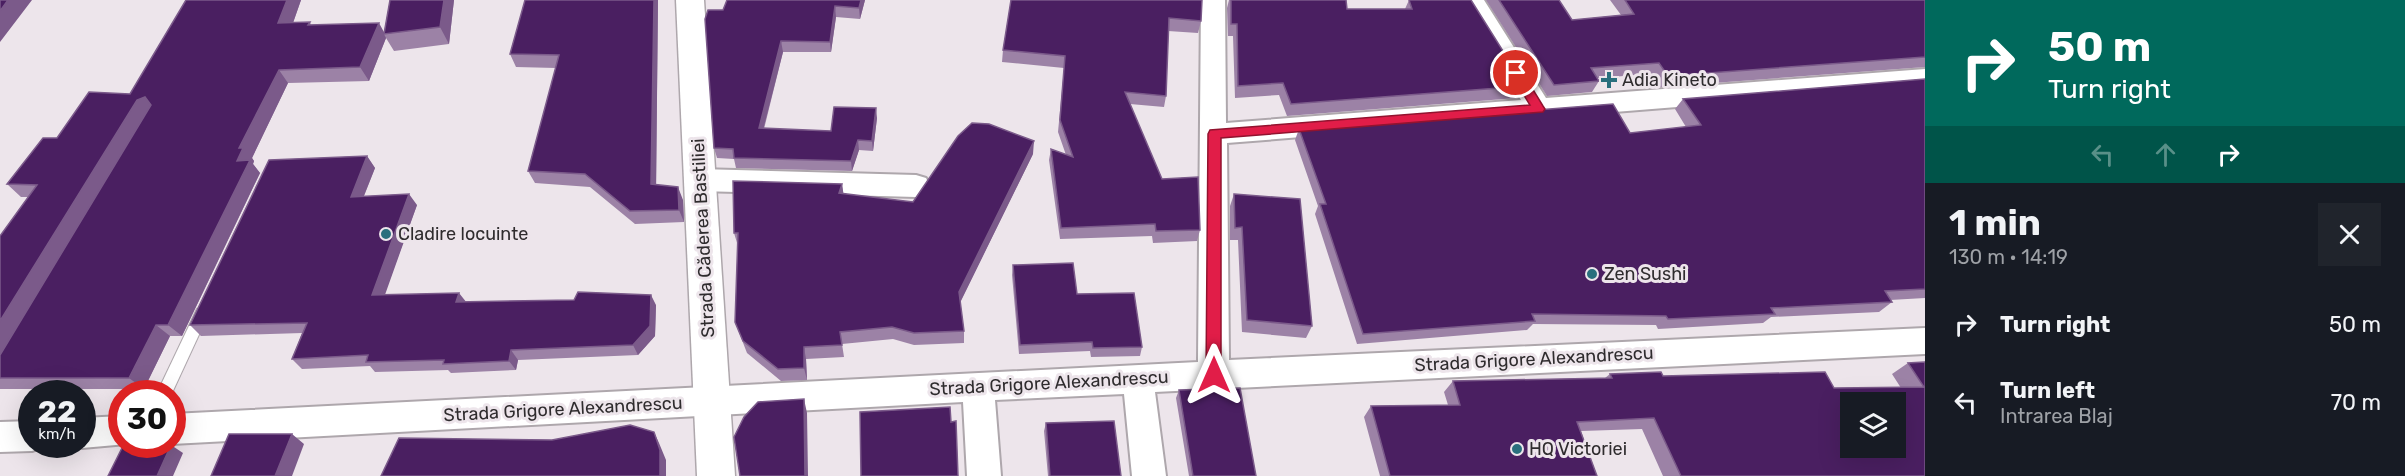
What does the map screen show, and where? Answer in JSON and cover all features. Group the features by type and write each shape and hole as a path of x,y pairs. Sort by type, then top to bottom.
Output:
{"street":[{"name":"Strada Căderea Bastiliei","path":"690,0 716,476"},
{"path":"1213,0 1214,375"},
{"path":"1472,0 1539,109"},
{"path":"1215,134 1925,78"},
{"path":"699,180 916,186"},
{"name":"Strada Grigore Alexandrescu","path":"186,428 1925,341"},
{"path":"1138,379 1149,476"},
{"path":"978,387 984,476"},
{"path":"0,437 18,436"}],"lane":[{"path":"170,380 209,297"}],"building":[{"path":"0,0 8,0 0,11"},
{"path":"186,0 287,0 278,23 310,22 308,25 379,23 360,67 279,70 239,148 243,148 237,161 250,160 168,325 156,325 129,378 0,378 0,355 151,105 145,97 137,100 0,321 0,236 37,185 7,184 43,138 57,138 89,92 130,94"},
{"path":"390,0 444,0 440,27 384,34"},
{"path":"525,0 654,0 651,184 678,187 679,210 630,211 585,174 528,171 559,55 510,54"},
{"path":"727,0 861,0 859,8 835,6 830,42 781,41 759,128 831,131 834,107 876,108 872,141 858,140 851,161 734,158 733,149 714,148 705,19 708,10 723,10"},
{"path":"1011,0 1202,0 1201,21 1169,18 1166,96 1125,92 1162,179 1198,177 1200,230 1156,231 1155,224 1061,228 1051,149 1073,157 1060,120 1065,56 1003,50"},
{"path":"1231,0 1346,0 1347,9 1412,9 1409,0 1471,0 1525,86 1291,104 1283,83 1238,86 1237,24 1231,24"},
{"path":"1499,0 1559,0 1572,20 1634,14 1625,0 1925,0 1925,57 1668,76 1659,63 1591,68 1599,81 1554,85"},
{"path":"1925,79 1925,289 1885,291 1892,302 1771,308 1775,314 1668,319 1666,316 1532,314 1535,321 1363,334 1320,204 1326,204 1299,129 1613,104 1630,133 1701,125 1683,99"},
{"path":"972,123 989,124 1034,141 959,292 964,331 914,333 892,327 840,332 842,345 804,347 804,368 778,369 743,341 735,322 738,233 734,233 733,181 842,184 839,193 913,202 958,136"},
{"path":"367,156 351,197 409,194 372,295 459,293 456,302 574,300 578,292 651,295 650,326 633,345 511,350 509,361 443,364 444,360 366,362 368,355 292,359 307,323 190,325 269,160"},
{"path":"1234,194 1300,199 1312,326 1247,320 1242,227 1235,228"},
{"path":"1073,263 1077,294 1134,293 1142,347 1093,348 1092,342 1020,345 1013,265"},
{"path":"1925,362 1925,476 1681,476 1654,418 1577,422 1597,476 1390,476 1371,406 1460,405 1453,381 1612,378 1610,374 1661,372 1663,376 1825,372 1834,388 1924,387 1908,363"},
{"path":"1240,388 1256,476 1193,476 1179,390"},
{"path":"804,399 805,476 740,476 734,437 744,417 758,402"},
{"path":"950,407 951,422 956,421 958,476 861,476 860,412"},
{"path":"1114,421 1121,476 1050,476 1046,423"},
{"path":"630,425 654,432 660,450 660,476 381,476 399,438 552,440"},
{"path":"229,434 292,434 275,476 211,476"},
{"path":"117,458 165,458 157,476 108,476"}],"place":[{"name":"Adia Kineto","path":"1609,80"},
{"name":"Cladire locuinte","path":"386,234"},
{"name":"Zen Sushi","path":"1592,274"},
{"name":"HQ Victoriei","path":"1517,449"}],"route":[{"path":"1214,375 1215,134 1539,109 1516,73"}]}
